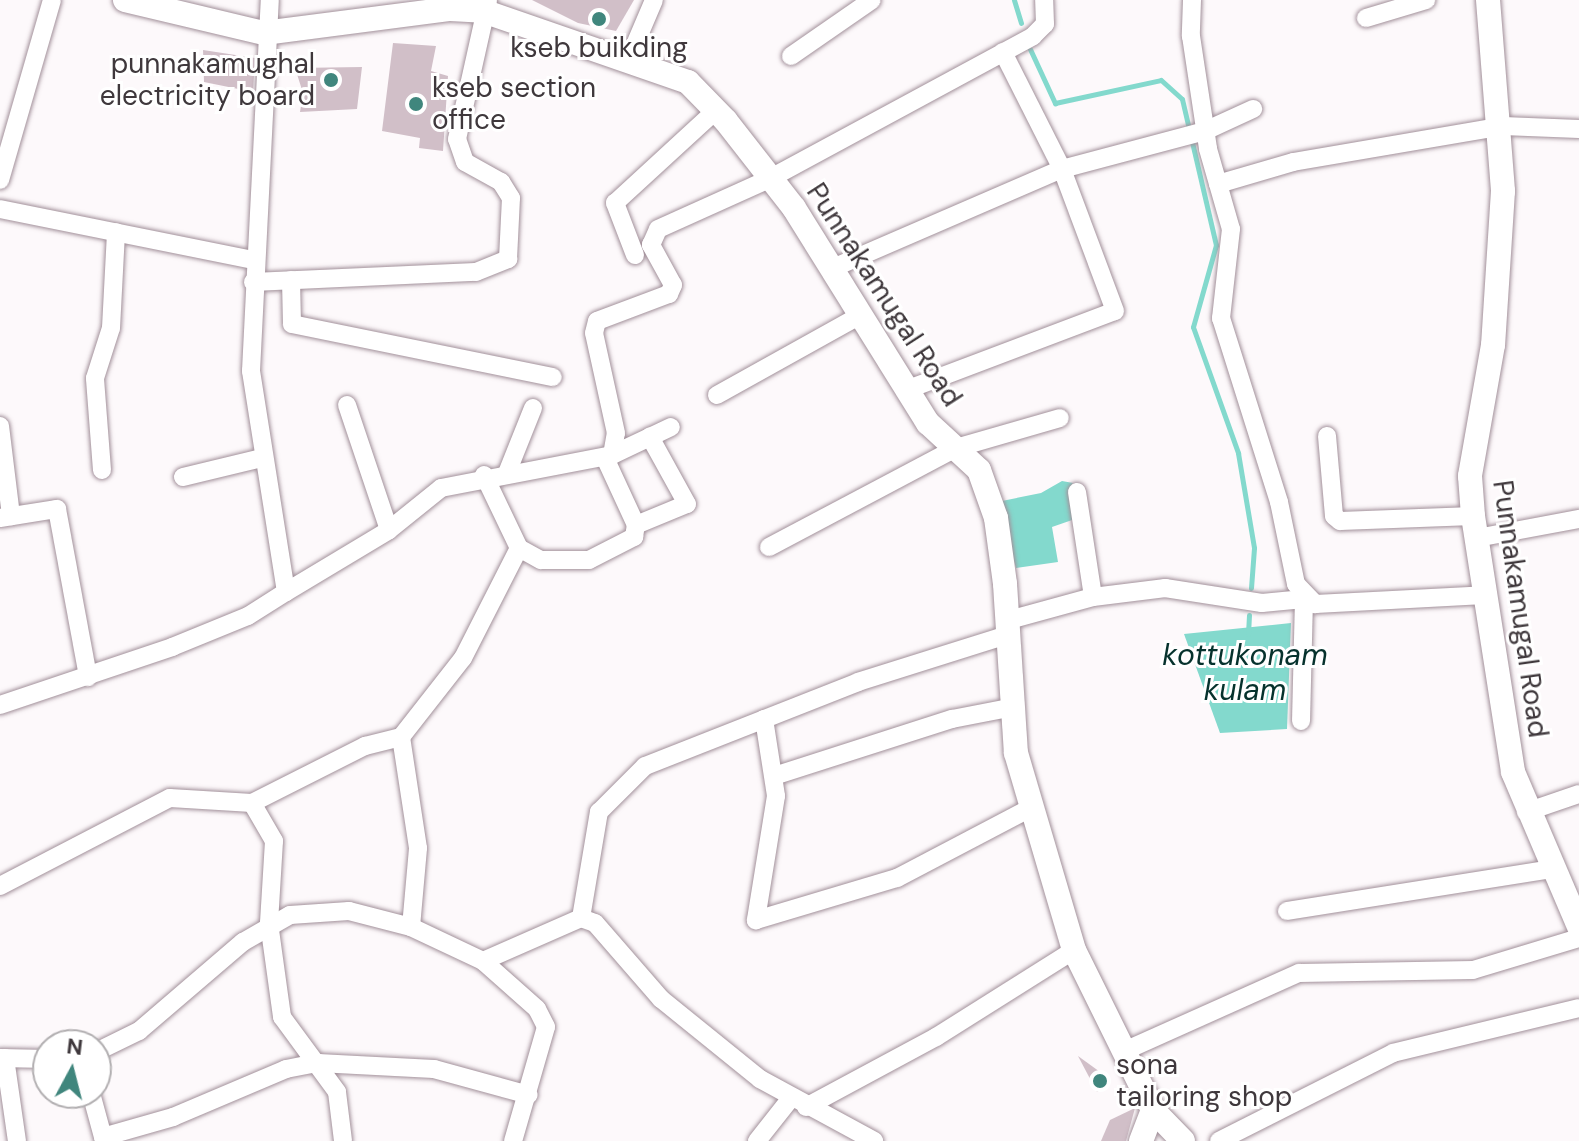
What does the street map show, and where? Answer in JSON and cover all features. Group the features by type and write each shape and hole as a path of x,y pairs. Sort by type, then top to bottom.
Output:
{"street":[{"path":"0,180 52,0"},
{"name":"Punnakamugal Road","path":"125,0 264,33 486,6 688,82 716,110 833,268 928,423 979,470 996,518 1009,627 1016,753 1074,950 1153,1110 1183,1141"},
{"path":"270,0 264,33 251,371 262,458 286,592"},
{"path":"628,61 654,0"},
{"path":"791,56 872,0"},
{"path":"484,475 519,548 541,560 589,560 634,537 636,525 609,457 616,433 596,347 597,321 669,294 673,285 651,245 658,229 769,179 1003,52 1045,24 1044,0"},
{"path":"1192,0 1191,36 1205,131 1231,229 1221,318 1236,350 1304,599 1301,721"},
{"path":"1366,18 1426,0"},
{"name":"Punnakamugal Road","path":"1488,0 1503,126 1496,315 1476,418 1475,527 1513,772 1526,812 1579,927"},
{"path":"253,282 476,272 508,259 511,198 501,182 465,162 457,139 486,6"},
{"path":"906,390 1115,311 1062,169 1003,52"},
{"path":"833,268 1062,169 1205,131 1253,109"},
{"path":"635,255 615,203 716,110"},
{"path":"1218,184 1293,162 1503,126 1579,129"},
{"path":"0,209 253,260"},
{"path":"102,470 95,378 111,328 116,232"},
{"path":"291,280 292,324 553,377"},
{"path":"717,395 861,315"},
{"path":"347,405 389,530"},
{"path":"507,473 533,408"},
{"path":"769,547 956,448 1060,418"},
{"path":"0,426 6,517 57,509 88,677"},
{"path":"0,705 88,677 220,628 389,530 441,488 484,475 609,457 671,427"},
{"path":"1327,436 1334,516 1340,521 1475,527 1579,519"},
{"path":"636,525 687,504 650,437"},
{"path":"183,477 262,458"},
{"path":"1077,492 1093,597"},
{"path":"0,886 170,798 252,803 355,750 401,737 463,658 519,548"},
{"path":"581,918 592,836 613,791 645,766 1009,627 1093,597 1165,588 1262,603 1304,599 1315,604 1485,595"},
{"path":"774,776 952,719 1014,707"},
{"path":"764,719 774,776 772,845 756,920 897,878 1032,807"},
{"path":"401,737 418,848 411,927"},
{"path":"1526,812 1579,794"},
{"path":"252,803 274,841 269,923 282,1017 289,1033 318,1063 337,1092 343,1141"},
{"path":"1287,911 1552,869"},
{"path":"112,1044 139,1031 269,923 290,915 349,911 411,927 483,961 537,1009 546,1027 529,1095 513,1141"},
{"path":"483,961 581,918 595,923 683,1019 799,1102 874,1141"},
{"path":"1122,1052 1299,973 1473,970 1579,938"},
{"path":"757,1141 799,1102 936,1037 1074,950"},
{"path":"1219,1141 1393,1053 1579,1008"},
{"path":"17,1141 2,1058 32,1059"},
{"path":"95,1109 103,1139 173,1117 286,1069 318,1063 434,1069 529,1095"},
{"path":"1141,1141 1153,1110"}],"water":[{"path":"1062,481 1073,483 1069,489 1075,519 1052,527 1058,562 1016,568 997,502 1041,493"},
{"name":"kottukonam kulam","path":"1291,623 1287,729 1220,733 1184,634"}],"building":[{"name":"kseb buikding","path":"532,0 634,0 616,31 578,23"},
{"name":"kseb section office","path":"393,43 436,46 431,71 448,76 443,151 419,148 420,138 382,131"},
{"path":"203,50 255,58 253,92 204,82"},
{"name":"punnakamughal electricity board","path":"362,67 357,109 300,112 303,93 295,68"},
{"path":"1078,1056 1107,1077 1109,1086 1097,1092"},
{"path":"1135,1108 1126,1141 1101,1141 1110,1120"}],"waterway":[{"path":"1014,0 1021,23"},
{"path":"1030,49 1055,103 1161,80 1182,99 1216,245 1193,327 1238,453 1254,548 1251,588"},
{"path":"1248,634 1249,615"}],"place":[{"name":"kseb buikding","path":"599,19"},
{"name":"punnakamughal electricity board","path":"331,80"},
{"name":"kseb section office","path":"416,104"},
{"name":"sona tailoring shop","path":"1100,1081"}]}
